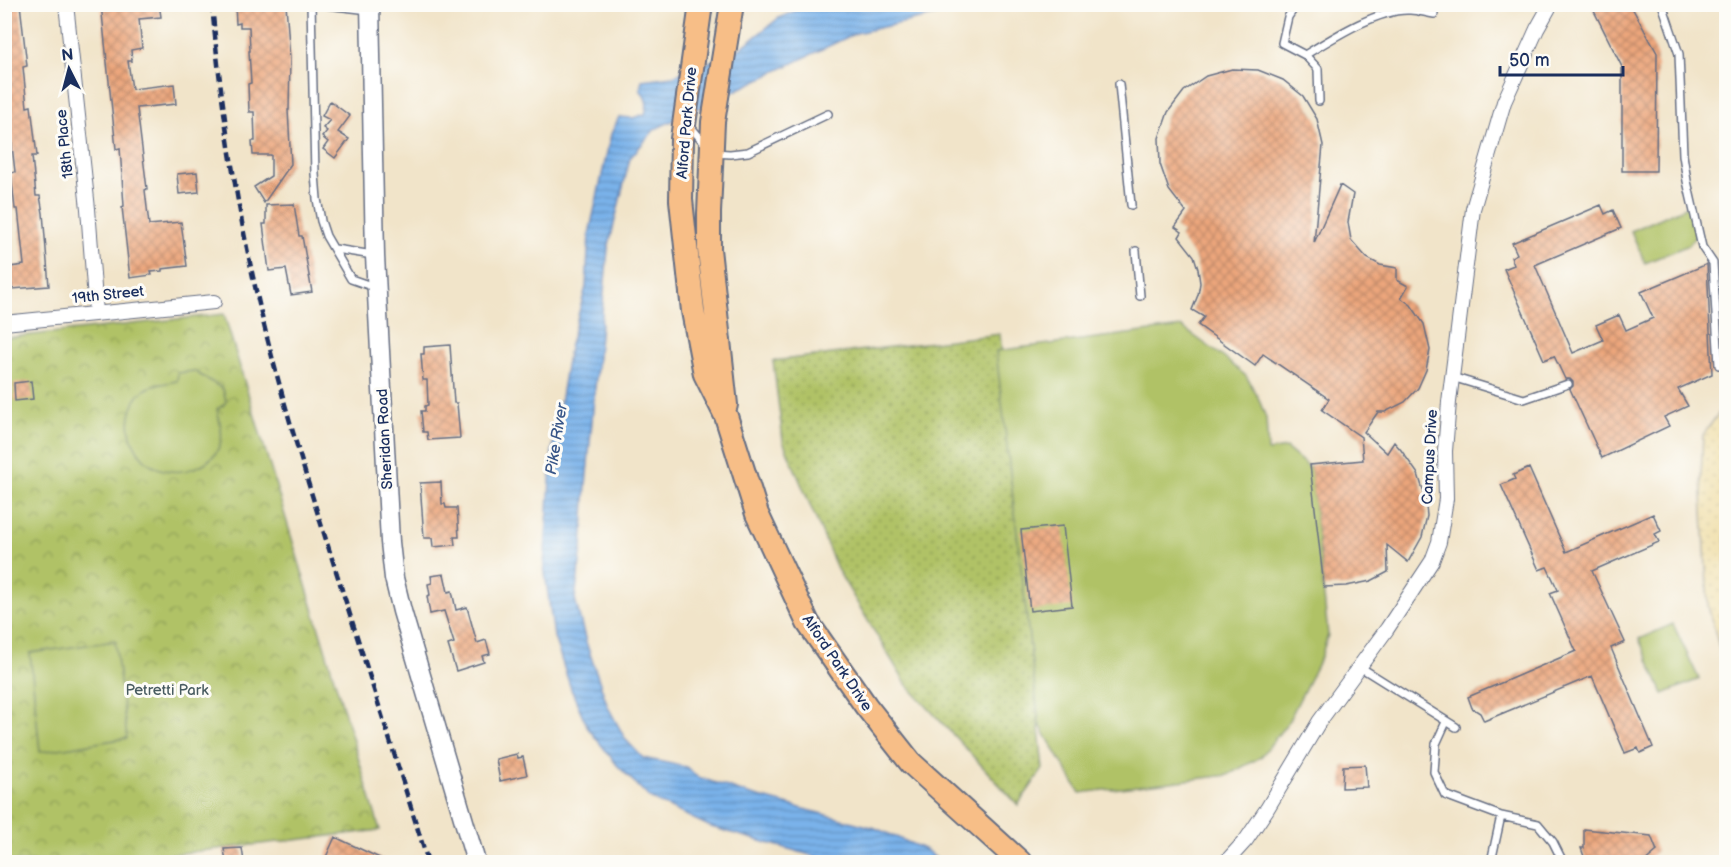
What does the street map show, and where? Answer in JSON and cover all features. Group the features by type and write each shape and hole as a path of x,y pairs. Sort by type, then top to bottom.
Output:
{"main road":[{"name":"Alford Park Drive","path":"701,4 683,130 681,200 693,311 705,374 726,416 757,514 808,623 866,706 911,763 1020,862"},
{"name":"Alford Park Drive","path":"726,416 723,366 709,249 709,213 713,122 731,13"}],"street":[{"name":"18th Place","path":"66,4 88,209 96,313"},
{"name":"Campus Drive","path":"1226,862 1246,840 1319,722 1405,604 1432,561 1439,542 1446,499 1445,451 1473,209 1504,102 1537,29 1551,4"},
{"name":"Sheridan Road","path":"370,7 375,256 390,542 394,578 409,638 476,862"},
{"name":"19th Street","path":"4,323 214,302"}],"lane":[{"path":"311,4 316,199 321,221 326,236 351,279 377,288"},
{"path":"318,4 370,7"},
{"path":"1297,4 1288,17 1282,43 1305,55 1318,69 1319,101"},
{"path":"1662,4 1679,54 1683,155 1687,181 1702,247 1713,263 1719,365"},
{"path":"1305,55 1336,36 1386,13 1409,10 1434,14"},
{"path":"1119,84 1131,206"},
{"path":"683,130 712,153 730,154 748,152 828,114"},
{"path":"335,249 375,256"},
{"path":"1136,251 1140,296"},
{"path":"1452,377 1524,399 1568,384"},
{"path":"1360,667 1456,727"},
{"path":"1446,722 1436,744 1434,772 1445,795 1501,816 1538,824 1553,842 1563,862"},
{"path":"1491,862 1501,816"}],"green space":[{"path":"1690,205 1697,233 1689,245 1645,263 1631,231"},
{"name":"Petretti Park","path":"224,314 380,830 105,862 5,862 4,338"},
{"path":"1182,327 1246,376 1258,397 1266,418 1268,451 1286,448 1311,469 1328,635 1321,657 1288,722 1261,757 1228,775 1080,793 1039,724 996,351"},
{"path":"1000,334 1043,769 1018,805 906,684 838,571 783,441 773,361"},
{"path":"194,371 223,389 226,401 217,409 222,433 221,441 213,456 206,462 181,471 164,470 148,463 133,441 129,424 133,406 136,399 146,389 177,381 178,373"},
{"path":"1673,624 1699,679 1663,694 1639,639"},
{"path":"115,641 127,738 40,752 30,653"}],"sand":[{"path":"1726,403 1726,672 1708,606 1701,475 1703,435"}],"water":[{"name":"Pike River","path":"809,5 983,5 856,33 655,129 630,158 608,249 582,547 575,599 586,642 608,707 626,740 643,758 686,767 698,777 748,794 875,828 926,850 940,862 835,862 711,827 651,799 617,765 588,728 571,689 554,637 544,566 552,452 569,348 586,287 589,234 611,134 619,117 633,118 645,114 646,101 640,89 642,80 673,76 737,51 779,18"}],"building":[{"path":"4,4 20,4 27,66 23,67 27,107 31,106 37,156 32,156 36,196 40,196 43,213 49,286 12,289 10,267 24,265 18,209 15,209 11,173 15,172 9,120 4,121"},
{"path":"101,4 159,4 161,17 139,19 142,48 131,50 132,61 128,61 132,89 174,84 176,104 137,108 149,225 181,222 187,266 162,269 162,271 151,272 152,275 130,278 122,207 124,206 120,148 116,149"},
{"path":"235,4 286,4 290,59 288,110 291,164 264,203 254,187 271,176 271,155 253,155 254,112 249,112 248,84 251,83 249,27 240,27 240,23 236,24"},
{"path":"1602,4 1630,4 1657,53 1656,171 1622,171 1622,67 1593,9"},
{"path":"1232,69 1258,70 1283,80 1303,96 1317,119 1323,145 1314,243 1340,185 1353,194 1348,222 1351,240 1367,258 1380,265 1397,268 1397,280 1408,286 1401,298 1411,305 1424,324 1430,350 1426,370 1418,388 1405,402 1385,412 1378,412 1364,432 1387,453 1394,442 1401,450 1418,474 1425,496 1427,516 1422,537 1408,562 1387,545 1388,572 1371,581 1324,587 1310,465 1363,460 1361,437 1322,410 1329,399 1263,354 1255,366 1198,325 1204,317 1192,310 1200,283 1198,269 1194,256 1179,237 1182,232 1175,227 1186,212 1169,190 1160,164 1159,138 1168,112 1184,91 1206,76"},
{"path":"330,101 350,116 338,132 349,139 335,158 323,149 328,142 322,137 327,131 323,128 330,120 322,116"},
{"path":"197,172 199,192 179,194 177,174"},
{"path":"294,204 312,292 291,295 286,269 269,271 263,224 266,224 266,205"},
{"path":"1601,205 1605,214 1613,210 1621,228 1535,265 1573,353 1603,340 1596,325 1619,315 1626,330 1653,318 1641,292 1707,264 1712,374 1678,389 1688,406 1664,417 1669,426 1602,458 1570,389 1573,382 1565,379 1554,356 1544,360 1504,269 1514,265 1511,257 1517,254 1512,243"},
{"path":"450,345 454,403 457,403 460,438 428,440 427,432 423,432 421,411 425,411 425,406 428,405 427,380 423,380 421,354 424,354 424,347"},
{"path":"31,381 33,399 15,401 14,383"},
{"path":"1529,468 1566,552 1653,514 1661,531 1655,534 1659,542 1592,571 1625,642 1611,648 1653,747 1640,753 1638,748 1625,753 1592,676 1484,721 1480,713 1472,708 1468,697 1576,651 1550,593 1558,590 1547,567 1539,570 1501,485 1515,479 1513,475"},
{"path":"441,482 442,504 445,504 446,508 457,508 459,537 454,537 455,545 433,547 432,538 424,538 420,483"},
{"path":"1063,526 1072,606 1030,611 1021,530"},
{"path":"444,574 448,592 452,591 456,610 467,607 477,643 486,640 490,654 482,656 484,662 456,671 448,645 454,643 444,611 430,614 427,596 430,595 428,584 432,583 431,576"},
{"path":"517,754 518,758 523,757 527,775 500,781 496,759"},
{"path":"1365,765 1367,787 1342,788 1343,766"},
{"path":"1584,829 1651,836 1657,851 1644,862 1586,862 1581,848 1584,848"},
{"path":"335,837 388,862 338,862 326,857"},
{"path":"242,848 244,862 226,862 224,849"}],"railway":[{"path":"212,4 231,162 253,279 271,353 290,423 428,862"}]}
